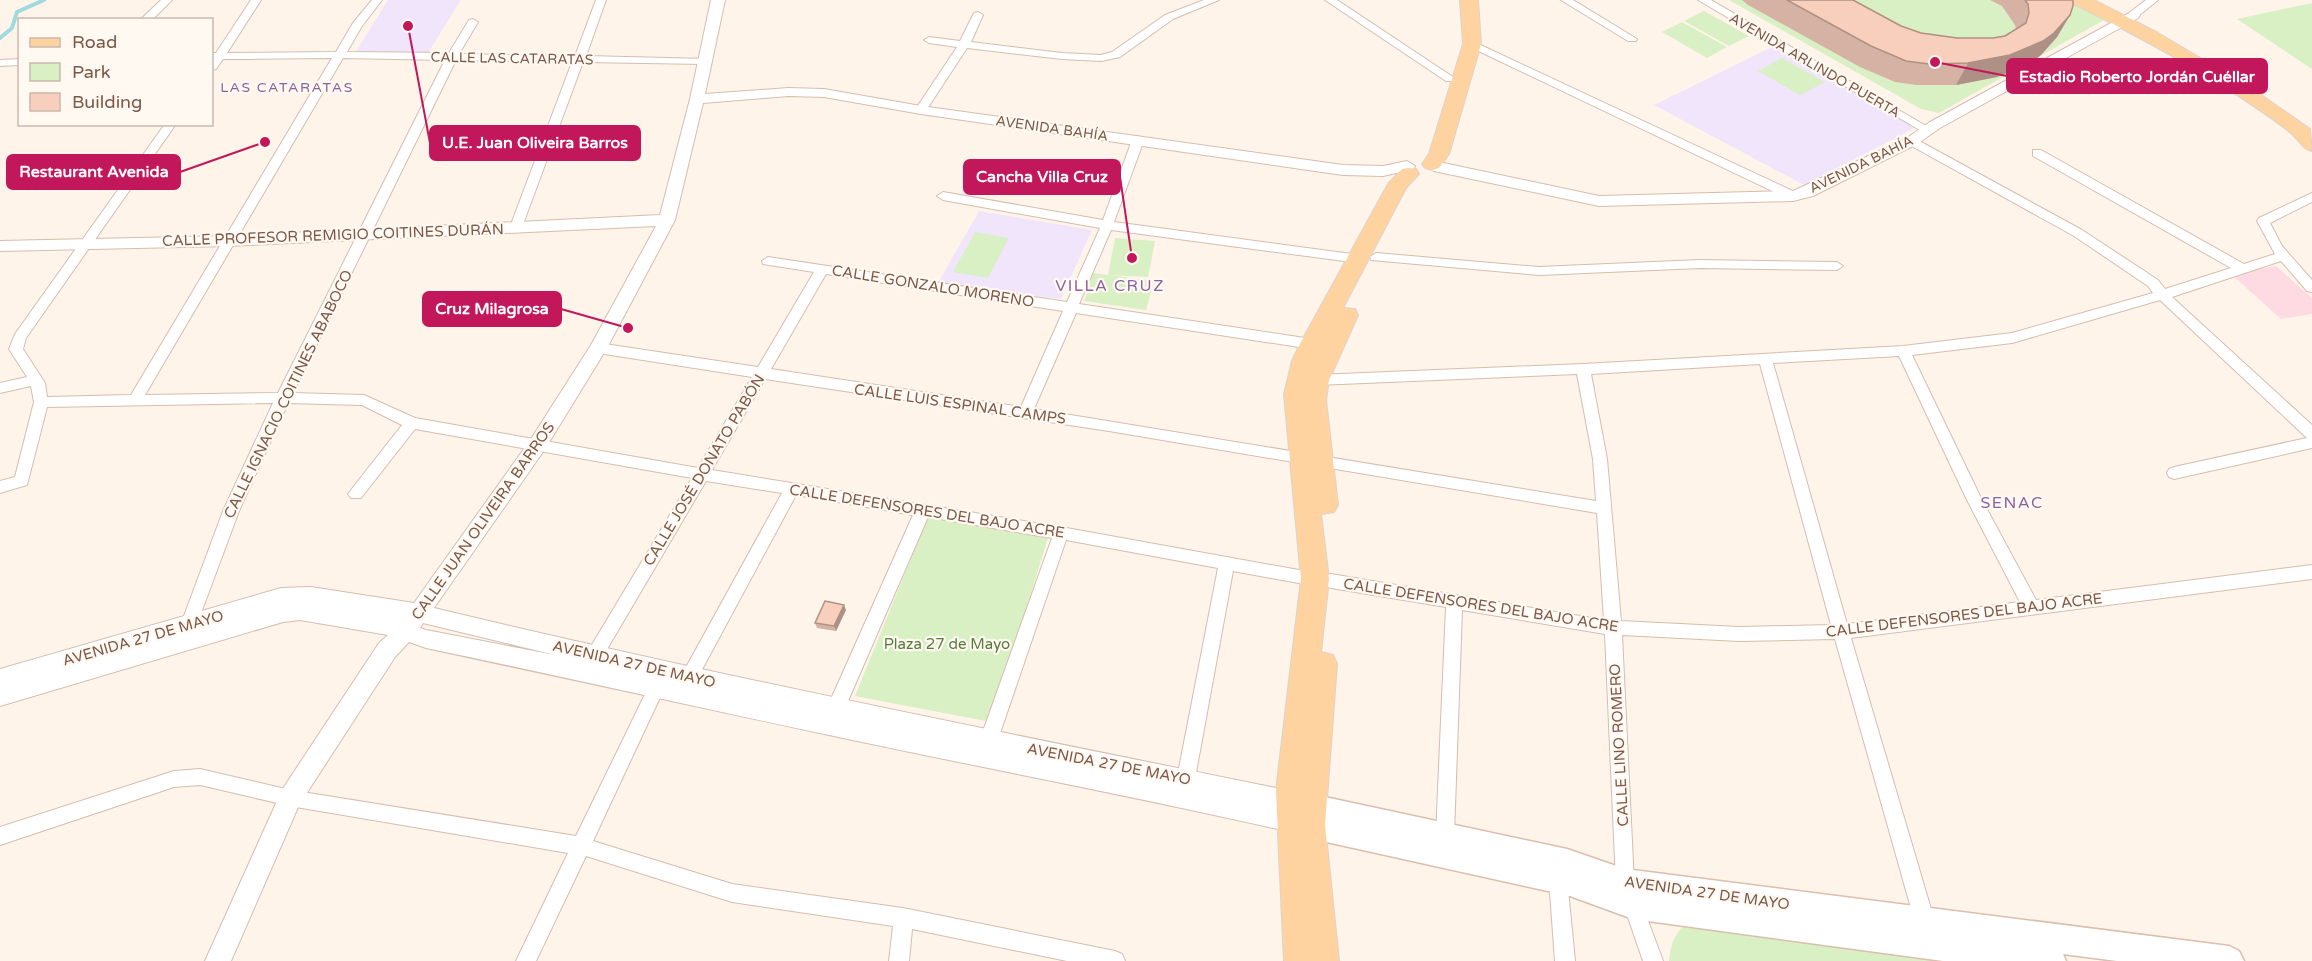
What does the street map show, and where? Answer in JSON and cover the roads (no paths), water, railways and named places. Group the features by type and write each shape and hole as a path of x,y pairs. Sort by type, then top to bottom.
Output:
{"main road":[{"path":"1312,461 1296,394 1304,361 1312,344 1422,169 1459,44 1460,26 1455,0"},
{"path":"1422,169 1439,154 1472,44 1469,0"},
{"path":"2080,0 2128,18 2230,71 2312,126"},
{"path":"2102,0 2252,96 2302,131 2312,145"},
{"path":"1301,961 1300,814 1323,580 1312,461 1314,400 1317,380 1368,258"},
{"path":"1300,814 1322,961"},
{"name":"AVENIDA 27 DE MAYO","path":"1300,814 1445,835 1567,862 1629,894"},
{"name":"AVENIDA 27 DE MAYO","path":"1300,814 1558,879 1629,894 1929,934 2229,961"},
{"name":"AVENIDA 27 DE MAYO","path":"1929,934 2050,961"}],"street":[{"path":"147,18 167,0"},
{"path":"215,56 256,0"},
{"path":"135,400 342,55 357,25 377,0"},
{"path":"516,227 578,58 602,0"},
{"name":"CALLE JUAN OLIVEIRA BARROS","path":"218,961 290,798 387,650 412,622 538,444 598,348 667,220 697,99 718,0"},
{"path":"929,40 1062,56 1108,57 1116,55 1169,17 1214,0"},
{"path":"1330,0 1450,79"},
{"path":"1566,0 1632,39"},
{"name":"AVENIDA ARLINDO PUERTA","path":"1703,0 1931,128"},
{"name":"AVENIDA ARLINDO PUERTA","path":"1717,0 1931,128"},
{"name":"AVENIDA BAHÍA","path":"697,99 788,92 824,93 921,110 1365,172 1422,169 1452,175 1465,171 1599,201 1793,196 1807,192 1912,141 1931,128 2128,18 2153,0"},
{"path":"921,110 964,44 978,15"},
{"name":"CALLE IGNACIO COITINES ABABOCO","path":"185,634 231,511 283,398 452,57 473,22"},
{"path":"1472,44 1793,196"},
{"name":"CALLE LAS CATARATAS","path":"215,56 342,55 705,61"},
{"path":"0,63 18,62"},
{"path":"0,487 22,481 41,402 38,383 16,349 20,337 170,126"},
{"path":"1025,414 1107,225 1138,140"},
{"path":"1912,141 2078,233 2153,283 2162,296 2312,434"},
{"path":"2037,153 2243,269"},
{"path":"943,196 1107,225 1368,258 1539,271 1700,264 1837,266"},
{"path":"2312,196 2263,221 2268,234 2283,256 2312,288"},
{"name":"CALLE PROFESOR REMIGIO COITINES DURÁN","path":"0,246 228,242 667,220"},
{"path":"1317,380 1583,369 1903,351 2012,338 2162,296 2283,256"},
{"name":"CALLE GONZALO MORENO","path":"768,261 1312,344"},
{"name":"CALLE JOSÉ DONATO PABÓN","path":"590,663 823,269"},
{"name":"CALLE LUIS ESPINAL CAMPS","path":"598,348 1025,414 1604,508"},
{"path":"1903,351 1974,498 2031,607"},
{"path":"1765,358 1841,632 1929,934"},
{"name":"CALLE LINO ROMERO","path":"1583,369 1600,459 1629,894 1653,961"},
{"path":"0,388 34,380"},
{"name":"CALLE DEFENSORES DEL BAJO ACRE","path":"41,402 283,398 364,400 412,423 701,474 1061,533 1454,603 1613,628 1739,634 1841,632 2312,572"},
{"path":"356,494 412,423"},
{"path":"2174,472 2312,442"},
{"path":"685,685 792,489"},
{"path":"831,717 923,510"},
{"path":"986,748 1061,533"},
{"path":"1184,787 1226,564"},
{"path":"1445,835 1454,603"},
{"name":"AVENIDA 27 DE MAYO","path":"0,679 185,634 283,613 300,611 412,622 426,639 590,663 831,717 1184,787 1300,814"},
{"name":"AVENIDA 27 DE MAYO","path":"0,696 185,634"},
{"name":"AVENIDA 27 DE MAYO","path":"590,663 656,689 685,685"},
{"path":"526,961 656,689"},
{"path":"0,836 174,778 200,777 290,798 581,846 732,892 903,918 1113,961"},
{"path":"1558,879 1565,961"},
{"path":"899,961 903,918"}],"waterway":[{"path":"0,38 12,28 17,12 44,0"}],"place":[{"name":"U.E. Juan Oliveira Barros","path":"408,26"},
{"name":"Estadio Roberto Jordán Cuéllar","path":"1935,62"},
{"name":"Restaurant Avenida","path":"265,142"},
{"name":"Cancha Villa Cruz","path":"1132,258"},
{"name":"Cruz Milagrosa","path":"628,328"}],"district":[{"name":"LAS CATARATAS","path":"287,87"},
{"name":"VILLA CRUZ","path":"1110,285"},
{"name":"SENAC","path":"2012,502"}],"park label":[{"name":"Plaza 27 de Mayo","path":"947,644"}]}
